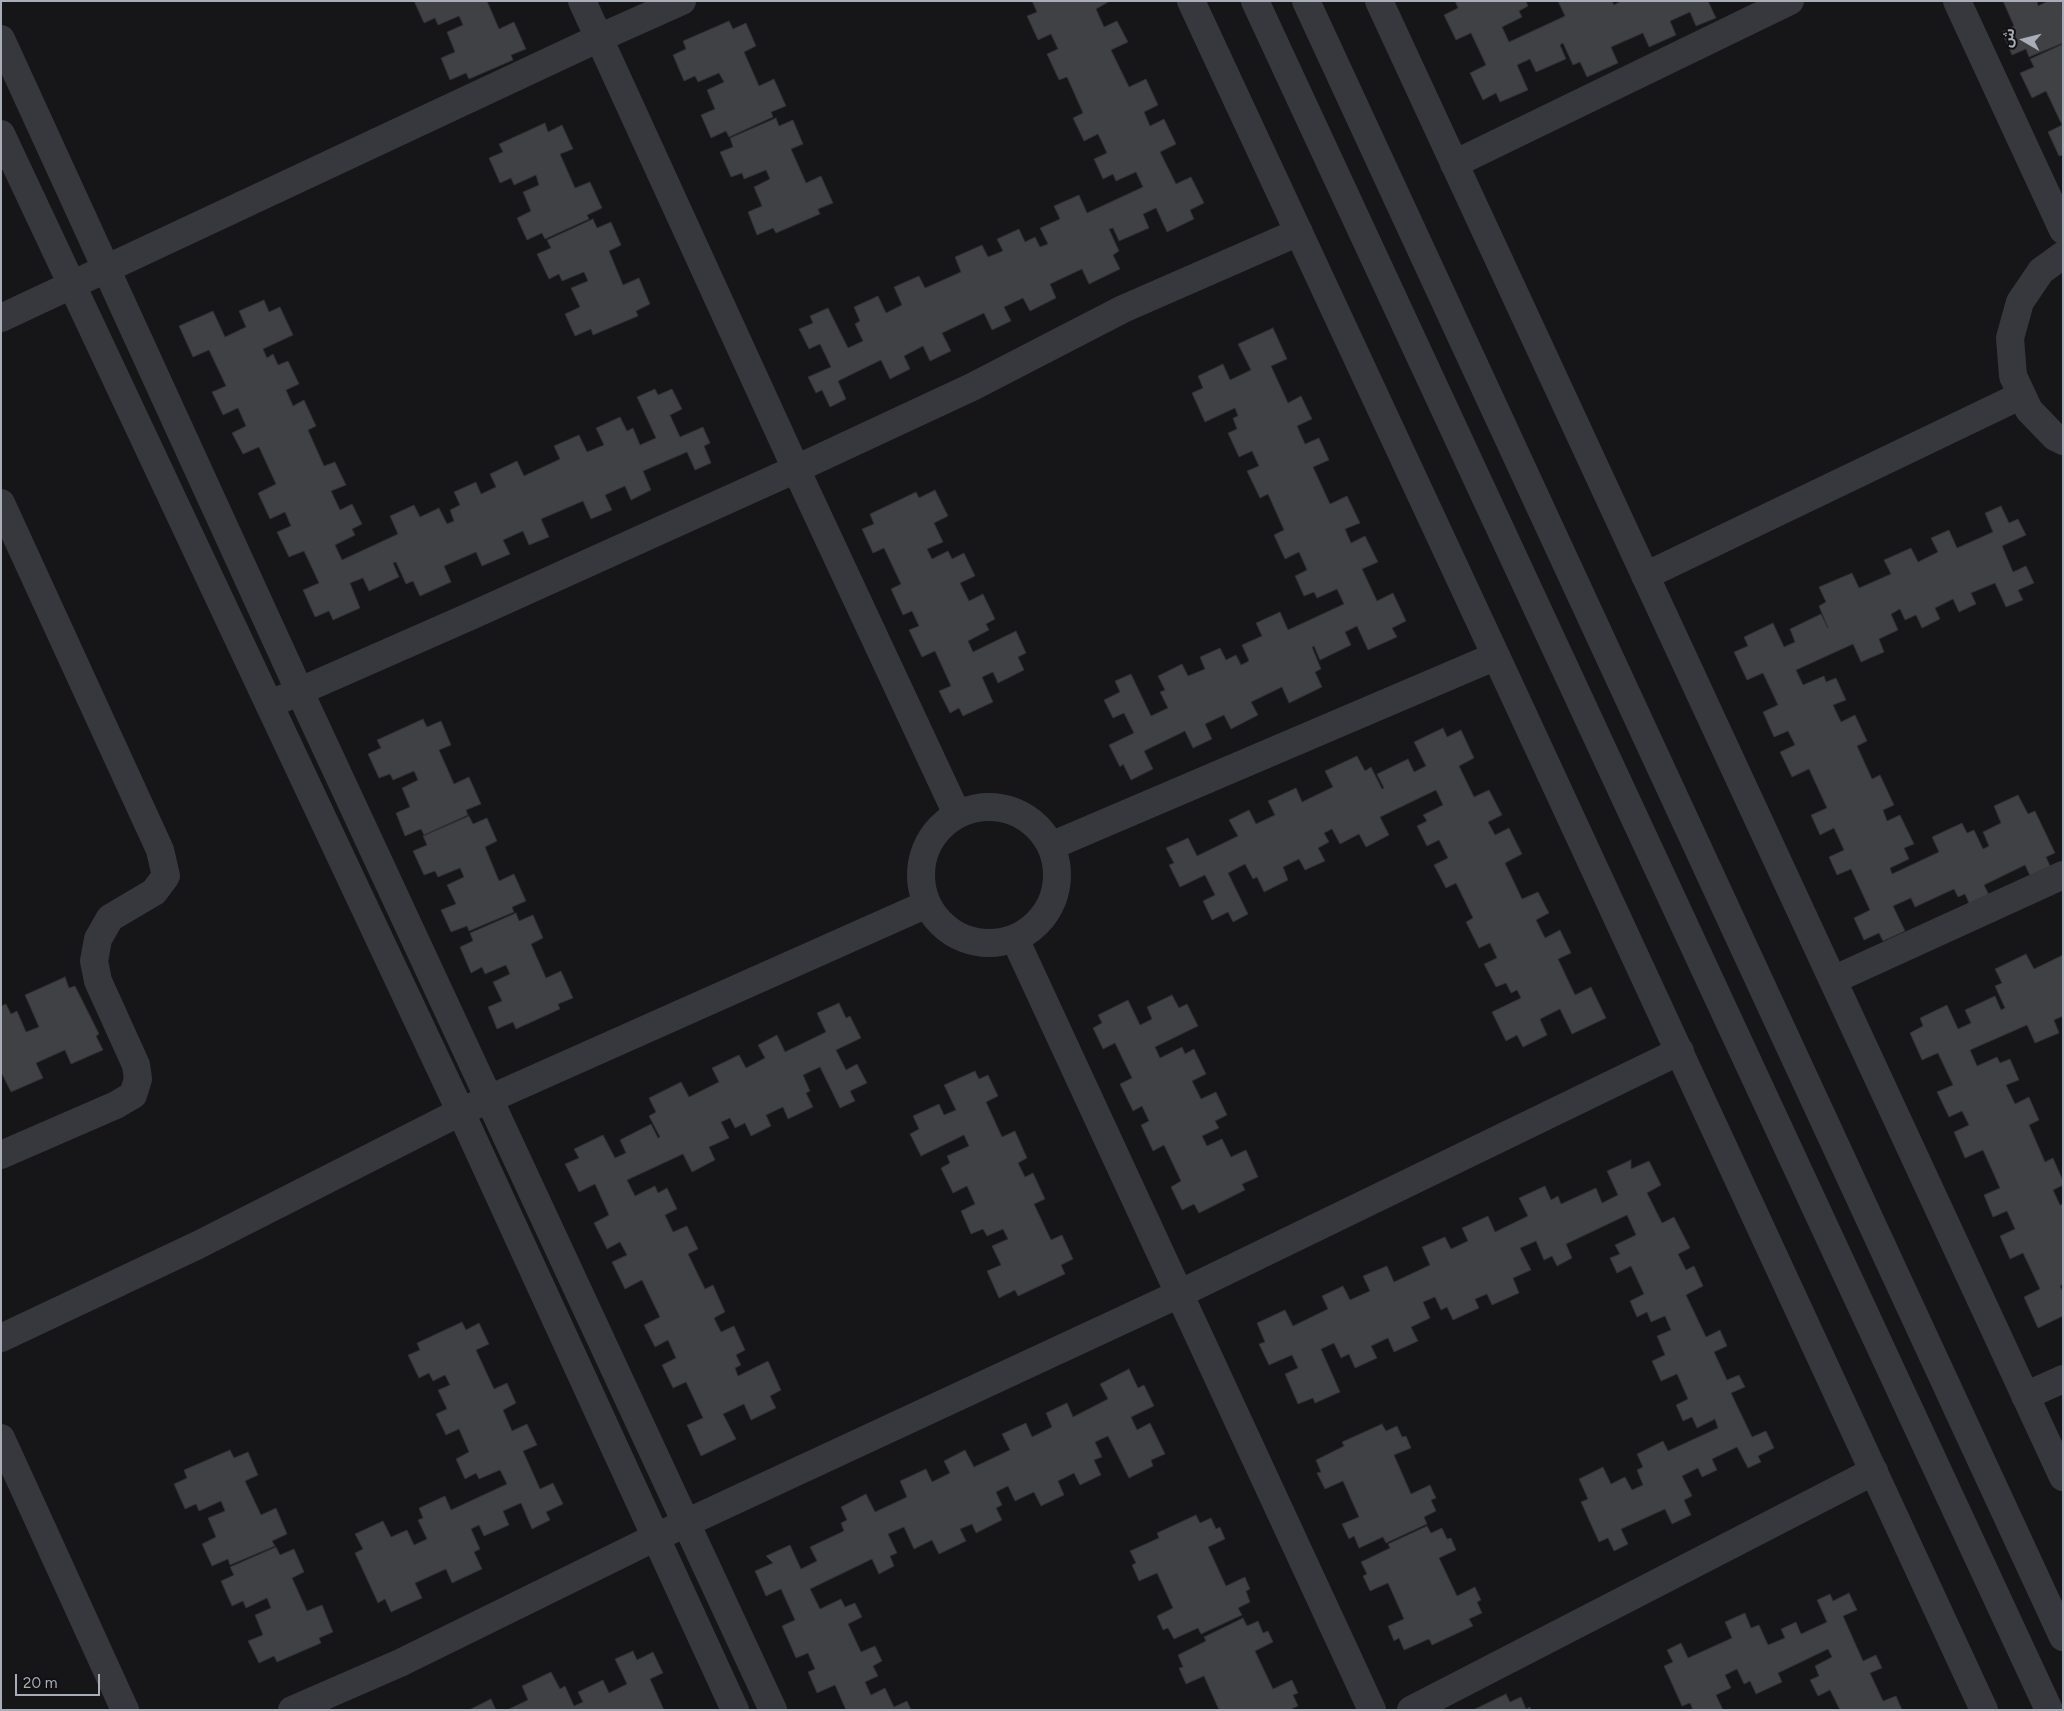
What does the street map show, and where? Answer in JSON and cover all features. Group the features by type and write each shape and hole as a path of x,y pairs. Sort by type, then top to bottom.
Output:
{"street":[{"path":"582,1 796,469 957,814"},
{"path":"1,318 682,1"},
{"path":"1191,1 1680,1051 1984,1710"},
{"path":"1255,1 2049,1710"},
{"path":"1306,1 2063,1637"},
{"path":"1379,1 2063,1477"},
{"path":"1454,164 1790,1"},
{"path":"1957,1 2063,230"},
{"path":"1,39 299,690 772,1710"},
{"path":"1,134 460,1112 735,1710"},
{"path":"269,705 796,469 972,387 1123,309 1299,232"},
{"path":"2063,255 2041,271 2020,302 2010,338 2013,376 2029,410 2055,437 2063,441"},
{"path":"1645,576 2022,395"},
{"path":"1,503 160,850 166,876 154,892 110,918 98,938 94,961 98,981 136,1065 138,1079 133,1095 1,1155"},
{"path":"1051,846 1496,656"},
{"path":"978,807 1000,807 1007,809 1021,814 1039,828 1051,846 1057,868 1056,890 1048,910 1034,928 1015,939 992,944 969,942 948,931 932,914 922,893 920,870 926,847 938,828 957,814 978,807"},
{"path":"1833,980 2063,875"},
{"path":"1,1338 198,1246 460,1112 927,904"},
{"path":"1015,939 1372,1710"},
{"path":"292,1710 400,1663 656,1537 1179,1294 1680,1051"},
{"path":"2025,1396 2063,1379"},
{"path":"1,1438 125,1710"},
{"path":"1411,1710 1874,1471"}],"building":[{"path":"414,1 487,1 499,29 514,22 526,49 511,55 513,60 469,79 466,73 450,80 441,58 455,52 447,32 463,25 459,16 438,25 435,18 424,23"},
{"path":"1032,1 1110,1 1096,9 1104,27 1117,21 1128,42 1111,50 1129,87 1146,79 1158,105 1144,112 1150,126 1164,119 1176,144 1160,152 1176,184 1191,177 1204,203 1190,210 1194,219 1167,232 1156,208 1143,214 1149,228 1119,241 1113,228 1109,229 1119,251 1113,255 1120,269 1089,284 1082,269 1050,284 1056,298 1030,311 1023,298 1004,307 1011,321 992,330 984,313 942,333 951,351 930,361 923,346 904,356 910,369 890,379 881,360 838,381 846,399 830,407 822,390 816,393 808,377 831,367 820,344 809,349 799,329 813,323 810,316 828,308 848,348 863,341 855,324 860,321 854,307 878,296 886,313 902,305 894,287 919,276 925,288 961,272 955,257 982,245 988,257 1003,251 997,239 1019,229 1025,242 1035,237 1040,247 1048,244 1040,228 1060,219 1054,206 1079,195 1087,213 1143,187 1136,172 1116,181 1113,174 1103,179 1094,159 1107,153 1098,134 1084,141 1073,118 1083,113 1067,77 1059,80 1047,54 1058,49 1051,34 1038,40 1027,16 1037,12"},
{"path":"1455,1 1526,1 1528,6 1519,11 1522,17 1502,27 1509,42 1565,16 1558,1 1612,1 1614,5 1621,1 1708,1 1716,18 1696,26 1690,12 1670,21 1676,35 1649,47 1643,33 1611,47 1618,63 1587,77 1580,62 1573,65 1563,43 1560,45 1566,59 1536,72 1530,59 1517,65 1528,90 1500,102 1496,93 1483,100 1470,73 1486,65 1471,33 1456,40 1444,15 1458,8"},
{"path":"2003,1 2037,1 2038,6 2048,1 2062,1 2063,43 2029,57 2026,49 2012,55 2002,32 2014,26"},
{"path":"729,21 733,29 746,23 756,46 744,52 759,86 774,79 786,106 771,112 773,117 729,137 726,131 711,138 701,115 715,109 707,90 724,82 719,73 698,82 695,76 684,81 673,55 686,49 683,41"},
{"path":"2063,44 2063,155 2059,156 2048,132 2062,125 2046,91 2032,98 2020,73 2034,67 2030,59"},
{"path":"776,118 779,126 793,120 803,144 791,149 806,183 821,176 833,203 818,209 820,214 776,233 773,228 757,235 748,212 762,206 754,187 770,179 766,170 744,179 742,173 731,177 720,152 733,147 730,138"},
{"path":"545,123 548,132 562,125 573,149 560,154 575,188 590,182 602,208 587,215 589,219 545,239 542,233 527,240 517,218 531,211 523,192 539,185 536,175 514,185 511,178 500,183 489,158 503,152 499,144"},
{"path":"593,219 597,228 611,222 621,245 609,251 623,285 639,278 650,304 636,311 638,316 593,335 591,329 575,336 565,314 580,307 571,288 588,281 584,272 562,281 559,274 549,279 537,254 551,248 547,240"},
{"path":"264,300 269,312 280,307 293,335 263,349 267,358 273,354 278,365 288,361 299,384 286,390 293,406 304,400 316,426 308,430 324,466 335,462 346,485 331,491 340,510 352,504 362,524 352,529 355,535 335,545 342,560 398,534 390,516 414,505 420,517 439,508 447,524 454,521 450,510 460,505 454,492 476,482 481,494 496,487 490,474 517,461 524,476 560,459 554,446 579,435 587,452 604,445 596,428 620,417 627,431 633,428 640,445 656,438 637,397 655,389 658,395 672,389 682,409 670,415 680,437 703,427 710,443 704,446 711,463 695,470 687,452 643,471 651,490 631,500 625,486 605,495 612,510 591,519 583,501 541,519 549,537 529,545 523,531 503,540 510,554 482,566 476,552 444,566 451,582 420,596 413,581 406,584 396,562 393,563 399,577 369,591 363,578 350,583 360,608 333,620 329,611 315,617 303,590 319,583 304,551 289,557 277,532 291,526 285,512 270,519 258,493 276,484 259,447 243,454 232,433 246,426 238,408 223,415 212,392 226,386 209,350 193,357 179,326 213,311 225,337 246,327 239,311"},
{"path":"1273,328 1287,359 1271,366 1288,403 1301,396 1312,419 1297,426 1305,444 1319,438 1329,460 1313,467 1330,504 1347,496 1360,523 1345,529 1351,543 1365,536 1378,562 1362,569 1377,601 1393,593 1406,621 1392,628 1397,637 1368,650 1357,626 1345,632 1351,645 1320,660 1314,646 1312,647 1321,669 1315,672 1322,687 1289,703 1282,687 1251,702 1258,715 1231,729 1224,715 1205,724 1212,739 1193,748 1185,731 1144,751 1153,769 1131,780 1123,764 1120,767 1109,745 1134,733 1124,713 1113,718 1104,700 1120,692 1115,681 1131,674 1151,716 1168,708 1160,692 1165,690 1158,676 1182,664 1188,676 1205,669 1200,657 1220,648 1226,660 1236,655 1241,665 1249,661 1242,645 1262,636 1256,623 1280,612 1288,630 1344,604 1337,589 1317,598 1314,592 1304,596 1295,576 1307,570 1299,552 1285,559 1274,535 1284,530 1268,494 1260,498 1247,471 1259,466 1252,451 1239,457 1228,433 1237,429 1233,418 1238,416 1235,408 1205,422 1192,393 1203,388 1198,376 1223,364 1230,380 1251,370 1238,344"},
{"path":"935,490 948,516 934,523 943,542 927,549 932,559 948,551 952,559 964,553 975,576 960,583 969,601 983,594 995,619 986,624 989,630 968,641 973,652 1016,631 1026,653 1018,657 1024,670 998,683 993,672 982,677 993,702 963,716 959,708 950,713 939,691 951,686 935,651 922,657 909,630 919,626 912,611 903,615 891,589 901,584 884,548 873,553 862,529 874,524 870,514 916,492 919,498"},
{"path":"2001,506 2009,523 2018,519 2026,535 2002,546 2013,572 2026,566 2034,583 2018,590 2023,600 2006,607 1995,583 1971,593 1976,604 1959,612 1953,599 1935,608 1940,619 1922,628 1916,615 1905,620 1900,609 1891,614 1898,630 1879,639 1884,652 1861,662 1853,644 1796,670 1803,685 1824,676 1826,682 1836,678 1846,700 1833,705 1841,722 1855,715 1867,741 1857,746 1872,779 1880,775 1894,805 1883,810 1887,821 1900,815 1914,844 1904,848 1909,859 1890,868 1892,874 1939,852 1932,837 1962,823 1967,833 1974,830 1983,849 1989,846 1983,832 2001,823 1994,806 2018,795 2028,814 2035,811 2055,853 2046,857 2052,870 2032,880 2025,865 1984,885 1992,901 1972,910 1965,894 1958,897 1954,889 1915,907 1911,898 1893,906 1905,931 1883,941 1879,933 1864,940 1854,918 1870,910 1851,869 1837,875 1829,857 1844,850 1834,828 1820,835 1811,815 1827,808 1809,769 1792,777 1780,752 1795,745 1788,731 1774,737 1763,712 1778,705 1763,673 1747,680 1734,652 1748,646 1744,637 1773,623 1784,647 1795,642 1790,629 1821,614 1828,628 1819,606 1826,602 1819,587 1852,573 1859,588 1891,574 1884,560 1911,548 1918,562 1938,552 1931,538 1949,530 1957,548 1993,532 1985,513"},
{"path":"423,719 427,727 441,721 451,745 439,750 454,784 469,777 481,804 466,810 468,815 424,835 421,829 405,836 396,813 410,807 402,788 418,780 414,771 393,780 390,774 379,778 368,754 381,748 377,740"},
{"path":"1443,728 1447,737 1461,730 1474,758 1459,766 1474,797 1489,790 1502,815 1488,822 1495,835 1509,828 1522,854 1505,863 1522,899 1538,892 1549,913 1536,920 1545,938 1560,930 1571,953 1558,959 1575,995 1591,987 1606,1018 1572,1034 1560,1009 1540,1019 1547,1035 1523,1047 1517,1035 1506,1041 1492,1012 1521,998 1517,990 1511,993 1506,983 1496,987 1484,964 1497,958 1490,943 1479,948 1466,922 1473,918 1456,883 1446,888 1434,865 1448,858 1439,840 1427,846 1417,826 1427,821 1423,815 1443,805 1436,790 1380,817 1389,835 1366,847 1359,834 1340,844 1332,829 1324,833 1329,842 1318,848 1325,861 1305,870 1299,859 1283,867 1288,880 1264,892 1257,877 1253,879 1245,864 1228,873 1248,914 1233,922 1228,912 1212,920 1203,901 1215,895 1205,875 1180,887 1169,865 1174,863 1166,848 1188,838 1197,856 1238,836 1229,820 1249,810 1256,824 1275,815 1268,801 1296,788 1302,802 1333,787 1325,771 1357,756 1365,771 1371,767 1382,789 1384,788 1377,774 1408,759 1414,772 1426,766 1414,742"},
{"path":"469,816 473,824 487,818 497,841 485,847 499,881 514,874 526,901 512,907 514,912 469,931 467,926 451,932 441,910 456,904 447,885 464,877 460,868 438,877 435,871 424,875 413,851 427,845 423,836"},
{"path":"516,913 519,921 533,915 543,938 531,944 546,978 561,971 573,998 558,1004 560,1009 516,1029 513,1022 497,1029 488,1007 502,1001 493,982 510,974 506,965 485,974 482,967 471,973 460,947 473,941 470,933"},
{"path":"2026,954 2034,969 2063,955 2063,1016 2054,1020 2059,1033 2035,1043 2027,1025 1970,1050 1977,1066 1997,1057 2000,1063 2010,1059 2019,1080 2006,1085 2015,1104 2029,1097 2039,1120 2029,1125 2045,1162 2053,1158 2063,1181 2063,1185 2053,1190 2060,1205 2063,1204 2063,1284 2060,1286 2063,1292 2063,1316 2038,1328 2024,1297 2040,1289 2023,1253 2010,1259 2000,1236 2015,1229 2007,1211 1993,1217 1984,1195 2000,1188 1983,1150 1965,1158 1954,1132 1969,1125 1962,1111 1949,1117 1937,1092 1953,1085 1938,1053 1922,1060 1910,1033 1923,1026 1920,1018 1947,1005 1958,1029 1971,1023 1965,1010 1995,996 2001,1010 2005,1008 1995,986 2002,983 1995,969"},
{"path":"65,977 69,988 75,986 99,1034 96,1036 103,1050 71,1064 65,1050 36,1063 43,1078 11,1092 1,1072 1,1006 6,1004 11,1014 17,1011 26,1032 39,1027 25,995"},
{"path":"1172,995 1179,1008 1187,1004 1198,1026 1155,1047 1160,1058 1182,1047 1185,1054 1194,1049 1206,1074 1192,1081 1201,1099 1216,1092 1227,1115 1215,1121 1219,1128 1202,1136 1207,1146 1222,1139 1231,1157 1246,1150 1258,1177 1242,1184 1245,1190 1199,1213 1194,1204 1182,1210 1171,1187 1181,1181 1164,1145 1153,1151 1141,1125 1149,1121 1142,1106 1133,1111 1120,1084 1132,1078 1115,1043 1103,1049 1093,1028 1102,1023 1098,1015 1128,1000 1140,1025 1152,1019 1147,1007"},
{"path":"839,1003 846,1018 850,1016 861,1038 836,1050 846,1070 857,1064 867,1083 850,1091 855,1101 840,1108 820,1067 803,1075 810,1091 806,1093 813,1107 788,1119 783,1107 766,1115 771,1126 751,1136 745,1123 735,1128 730,1118 721,1122 729,1138 709,1147 715,1160 692,1172 683,1154 627,1180 635,1196 655,1186 658,1193 667,1188 677,1209 665,1215 673,1232 687,1226 698,1249 688,1254 705,1289 713,1285 725,1312 714,1318 721,1332 734,1326 745,1350 736,1355 741,1365 735,1368 738,1376 768,1361 781,1390 770,1396 776,1408 751,1420 744,1404 723,1414 736,1439 701,1456 687,1425 703,1418 686,1382 673,1388 662,1365 676,1358 668,1340 655,1347 644,1325 660,1317 642,1280 625,1289 612,1262 627,1255 620,1242 607,1249 594,1223 609,1215 595,1184 579,1192 565,1164 579,1158 574,1149 603,1135 615,1158 626,1153 620,1140 651,1124 658,1138 660,1137 649,1116 656,1112 649,1098 681,1082 689,1097 719,1082 712,1068 739,1055 746,1068 765,1058 758,1045 777,1035 785,1052 826,1032 817,1013"},
{"path":"975,1071 979,1079 988,1075 998,1096 986,1102 1002,1137 1015,1131 1027,1158 1018,1163 1025,1177 1033,1173 1045,1199 1034,1204 1051,1240 1062,1235 1073,1259 1061,1265 1065,1274 1018,1296 1015,1290 999,1298 987,1271 1001,1265 992,1246 1008,1239 1003,1229 987,1236 983,1229 971,1234 961,1211 975,1204 967,1186 953,1193 941,1168 950,1163 947,1156 969,1146 964,1135 921,1156 910,1134 919,1129 913,1116 939,1104 944,1115 956,1110 944,1085"},
{"path":"1631,1160 1631,1169 1649,1161 1661,1185 1647,1193 1662,1223 1674,1217 1690,1248 1678,1254 1686,1270 1694,1266 1703,1286 1686,1295 1706,1337 1720,1330 1727,1346 1714,1352 1727,1380 1739,1375 1745,1387 1731,1393 1752,1437 1766,1431 1774,1448 1758,1456 1761,1462 1748,1468 1737,1447 1712,1459 1717,1470 1702,1477 1698,1468 1682,1476 1692,1496 1684,1500 1691,1515 1672,1524 1665,1509 1621,1529 1628,1544 1614,1551 1608,1538 1599,1542 1581,1502 1588,1499 1579,1479 1603,1467 1611,1484 1625,1477 1632,1490 1643,1485 1637,1470 1643,1467 1637,1454 1663,1441 1668,1451 1718,1428 1715,1419 1697,1428 1692,1417 1683,1421 1676,1405 1688,1399 1677,1374 1661,1381 1652,1361 1665,1355 1657,1336 1671,1330 1665,1316 1651,1322 1647,1312 1637,1317 1630,1301 1644,1294 1631,1266 1617,1273 1610,1258 1620,1254 1615,1245 1636,1235 1627,1215 1566,1244 1572,1258 1557,1266 1552,1256 1544,1260 1536,1241 1520,1248 1531,1270 1513,1278 1519,1293 1492,1305 1487,1294 1475,1299 1479,1308 1453,1320 1447,1307 1441,1310 1435,1297 1423,1302 1430,1318 1411,1327 1418,1341 1394,1352 1388,1338 1371,1346 1377,1358 1355,1368 1349,1354 1341,1358 1334,1343 1321,1349 1340,1392 1315,1403 1313,1398 1298,1404 1285,1374 1298,1368 1292,1355 1269,1365 1259,1344 1265,1342 1257,1323 1285,1310 1293,1326 1328,1309 1322,1296 1343,1286 1350,1300 1370,1291 1363,1276 1387,1266 1394,1282 1430,1265 1422,1247 1445,1237 1451,1249 1468,1241 1462,1228 1488,1216 1495,1232 1528,1216 1519,1198 1545,1186 1551,1200 1558,1196 1561,1204 1596,1188 1602,1203 1618,1195 1607,1171"},
{"path":"462,1322 466,1330 479,1323 489,1344 476,1350 494,1389 507,1383 516,1403 503,1410 512,1431 527,1424 537,1445 523,1451 540,1489 553,1483 563,1504 546,1512 550,1520 532,1529 521,1503 503,1511 509,1525 484,1536 479,1525 471,1529 480,1549 474,1552 482,1569 452,1583 446,1569 415,1583 422,1598 391,1612 385,1599 378,1603 355,1553 363,1549 355,1534 383,1521 391,1537 407,1530 414,1545 427,1539 418,1520 423,1518 419,1508 445,1496 451,1510 507,1484 500,1470 479,1479 476,1473 465,1479 456,1459 469,1452 459,1429 446,1435 436,1414 447,1409 438,1390 450,1385 445,1375 433,1381 429,1373 419,1378 408,1355 420,1350 417,1343"},
{"path":"1129,1369 1138,1388 1144,1385 1154,1406 1131,1417 1137,1430 1150,1423 1165,1454 1151,1460 1153,1466 1129,1478 1108,1436 1095,1442 1102,1457 1094,1460 1101,1475 1080,1485 1074,1473 1058,1481 1064,1495 1041,1506 1034,1492 1015,1501 1008,1486 996,1492 1002,1505 996,1508 1002,1520 976,1533 972,1524 960,1529 966,1541 939,1554 932,1540 914,1549 904,1527 888,1534 897,1553 890,1556 894,1566 879,1574 872,1559 810,1589 820,1609 841,1599 845,1607 855,1603 862,1617 848,1624 861,1652 875,1646 882,1661 873,1666 878,1676 865,1682 871,1695 885,1688 894,1707 907,1701 911,1710 846,1710 835,1685 817,1693 808,1672 815,1669 808,1653 796,1658 782,1626 795,1620 781,1589 766,1596 755,1571 773,1563 766,1556 790,1545 801,1569 817,1561 810,1547 844,1531 841,1523 847,1520 841,1507 866,1494 875,1512 907,1497 900,1481 926,1469 932,1482 950,1473 944,1461 965,1450 974,1467 1010,1450 1002,1434 1026,1423 1032,1437 1052,1427 1046,1413 1067,1403 1073,1417 1108,1399 1100,1384"},
{"path":"1382,1424 1386,1431 1397,1426 1402,1437 1406,1436 1411,1448 1394,1455 1411,1494 1430,1485 1436,1498 1431,1500 1436,1511 1424,1517 1427,1524 1386,1543 1383,1537 1359,1548 1354,1536 1349,1539 1342,1524 1359,1517 1343,1481 1325,1489 1317,1473 1321,1472 1316,1460 1344,1446 1342,1442"},
{"path":"230,1450 234,1458 248,1452 258,1475 245,1481 261,1515 276,1508 287,1534 272,1541 275,1546 230,1565 228,1559 212,1566 202,1544 216,1537 208,1518 225,1511 221,1501 199,1511 196,1504 185,1509 174,1484 187,1478 184,1470"},
{"path":"1196,1515 1200,1523 1211,1518 1216,1529 1220,1527 1225,1539 1208,1547 1226,1586 1245,1577 1250,1589 1246,1591 1250,1602 1238,1608 1242,1615 1201,1634 1198,1628 1174,1639 1168,1628 1163,1630 1157,1616 1173,1608 1157,1573 1139,1581 1132,1565 1136,1563 1130,1551 1159,1538 1157,1533"},
{"path":"1427,1526 1431,1533 1442,1528 1447,1539 1451,1538 1456,1550 1439,1558 1457,1596 1475,1587 1481,1600 1477,1602 1482,1613 1469,1619 1473,1626 1432,1645 1429,1639 1404,1650 1399,1638 1394,1641 1388,1626 1404,1619 1388,1583 1370,1591 1363,1576 1367,1574 1361,1562 1390,1548 1388,1544"},
{"path":"276,1547 280,1555 294,1549 304,1572 292,1578 307,1611 322,1605 333,1632 319,1638 321,1643 277,1662 274,1656 259,1663 248,1641 263,1635 255,1615 271,1608 267,1598 246,1608 243,1601 232,1606 221,1581 234,1575 230,1567"},
{"path":"1849,1593 1857,1610 1843,1616 1863,1661 1876,1655 1882,1668 1870,1673 1883,1701 1896,1696 1902,1710 1840,1710 1830,1690 1818,1696 1810,1680 1819,1676 1815,1666 1832,1657 1828,1649 1778,1673 1782,1682 1756,1694 1750,1681 1744,1684 1737,1669 1725,1675 1731,1688 1716,1695 1723,1710 1693,1710 1690,1703 1682,1706 1664,1666 1673,1662 1667,1650 1681,1643 1688,1658 1732,1638 1725,1622 1745,1613 1751,1628 1759,1625 1768,1645 1785,1638 1781,1629 1796,1622 1801,1634 1827,1622 1817,1600 1830,1594 1833,1601"},
{"path":"1243,1618 1247,1626 1258,1621 1263,1633 1268,1631 1273,1642 1255,1651 1273,1689 1292,1680 1298,1693 1293,1695 1298,1706 1289,1710 1219,1710 1204,1676 1186,1684 1179,1668 1183,1667 1178,1655 1206,1641 1204,1637"},
{"path":"633,1651 637,1660 653,1652 663,1673 650,1679 664,1710 507,1710 528,1700 522,1686 551,1672 560,1689 565,1686 574,1706 583,1702 578,1692 603,1680 609,1693 627,1684 615,1659"},
{"path":"1506,1694 1510,1702 1521,1697 1526,1709 1530,1707 1531,1710 1473,1710"},
{"path":"491,1699 496,1710 469,1710"}]}
